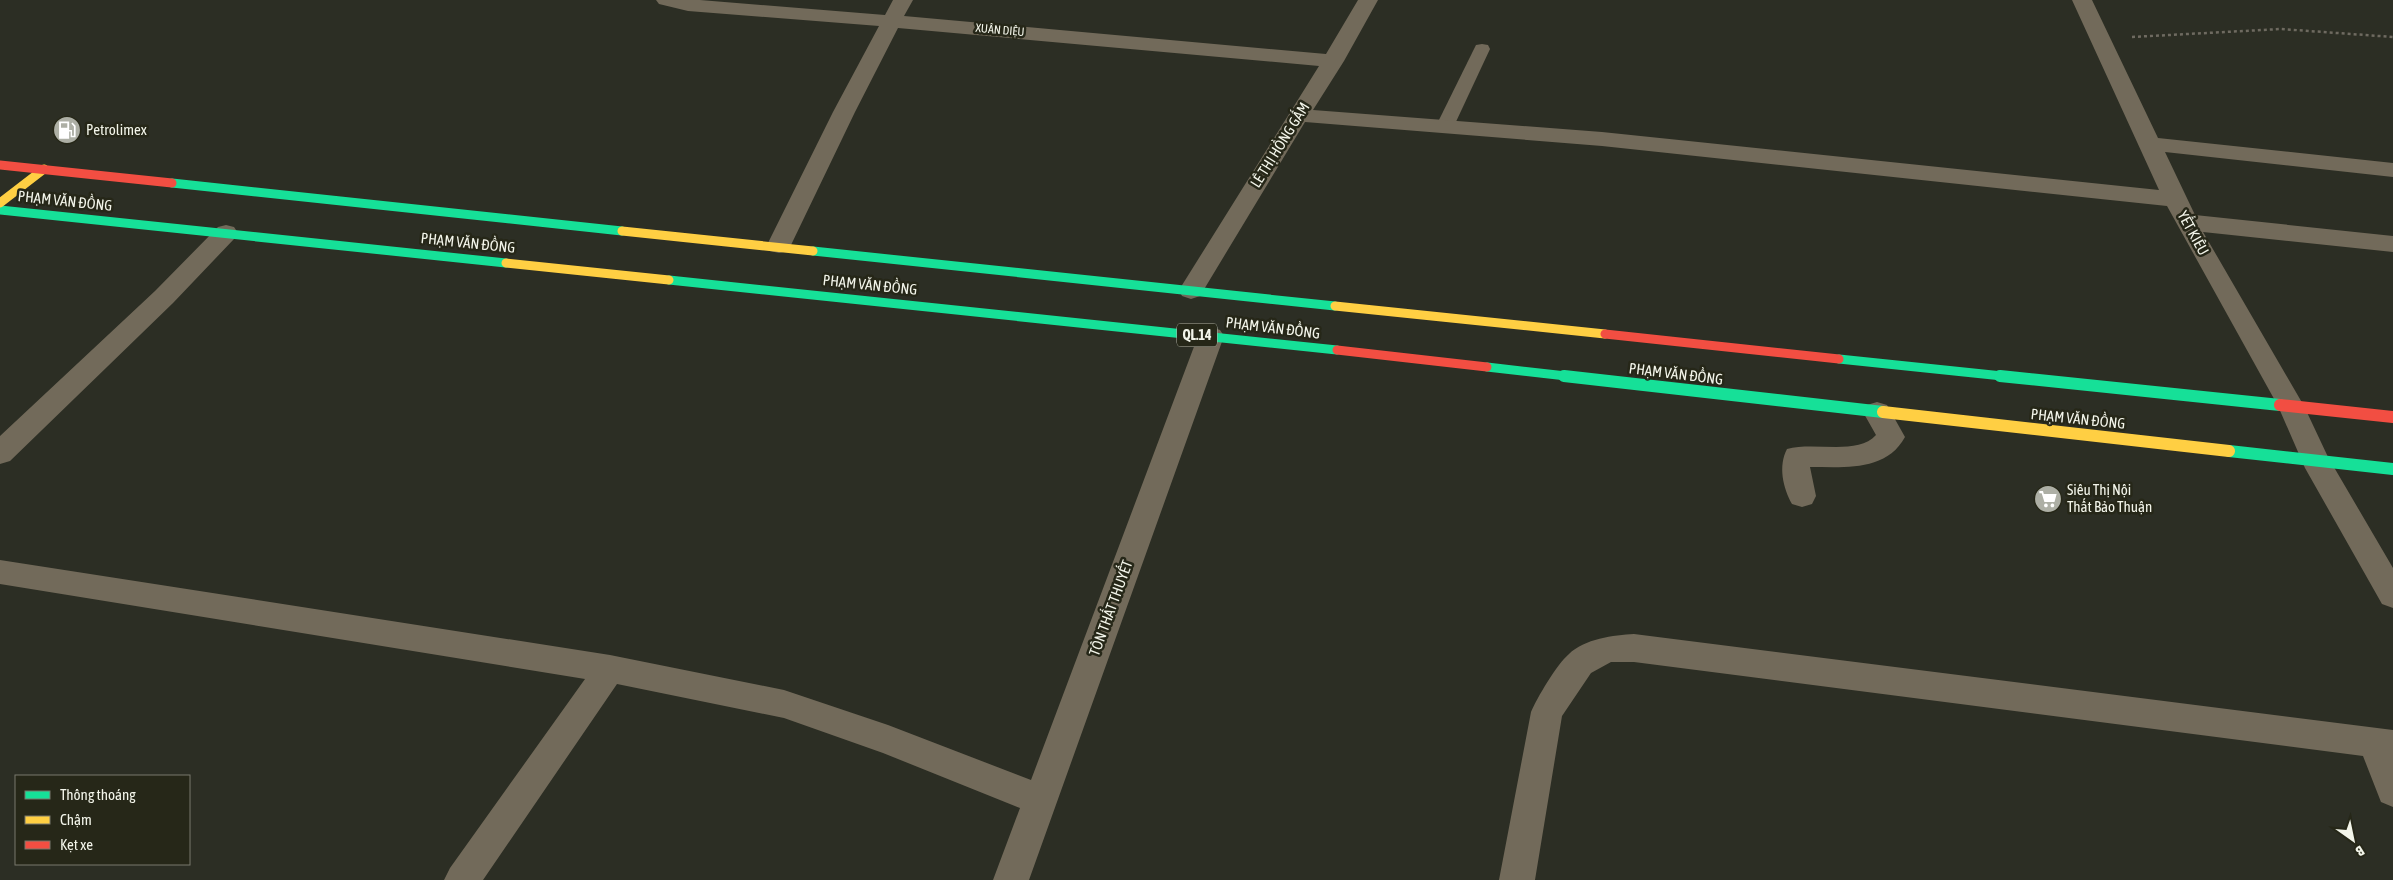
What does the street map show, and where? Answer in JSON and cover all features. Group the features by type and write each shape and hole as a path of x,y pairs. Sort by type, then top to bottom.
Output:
{"main road":[{"name":"PHẠM VĂN ĐỒNG","path":"0,165 779,245 2393,417"},
{"path":"0,203 44,169"},
{"name":"PHẠM VĂN ĐỒNG","path":"0,210 1211,336 2393,469"}],"street":[{"name":"XUÂN DIỆU","path":"666,0 688,5 1080,36 1334,62"},
{"path":"779,245 844,112 903,0"},
{"name":"LÊ THỊ HỒNG GẤM","path":"1191,290 1334,62 1368,0"},
{"name":"YẾT KIÊU","path":"2082,0 2186,222 2291,406 2315,460 2393,594"},
{"path":"1299,115 1602,139 2175,199"},
{"path":"2150,144 2393,170"},
{"path":"2186,222 2393,244"},
{"path":"0,453 164,297 226,233"},
{"name":"TÔN THẤT THUYẾT","path":"1010,880 1211,336"},
{"path":"1802,496 1794,462 1797,457 1863,456 1876,452 1884,447 1891,437 1877,412"},
{"path":"0,572 610,669 784,704 888,740 1041,800"},
{"path":"1518,880 1547,712 1580,663 1608,649 1634,648 2383,743 2393,791"},
{"path":"462,880 610,669"}],"lane":[{"path":"1446,126 1482,49"}],"path":[{"path":"2101,39 2254,29 2393,37"}],"traffic: fast":[{"path":"172,183 622,231"},
{"path":"0,210 506,263"},
{"path":"813,251 1335,306"},
{"path":"669,280 1337,350"},
{"path":"1839,359 2280,405"},
{"path":"1487,367 1883,412"},
{"path":"2229,451 2393,469"}],"traffic: slow":[{"path":"0,203 44,169"},
{"path":"622,231 813,251"},
{"path":"506,263 669,280"},
{"path":"1335,306 1605,334"},
{"path":"1883,412 2229,451"}],"traffic: jam":[{"path":"0,165 172,183"},
{"path":"1605,334 1839,359"},
{"path":"1337,350 1487,367"},
{"path":"2280,405 2393,417"}],"place":[{"name":"Petrolimex","path":"67,130"},
{"name":"Siêu Thị Nội Thất Bảo Thuận","path":"2048,499"}]}
